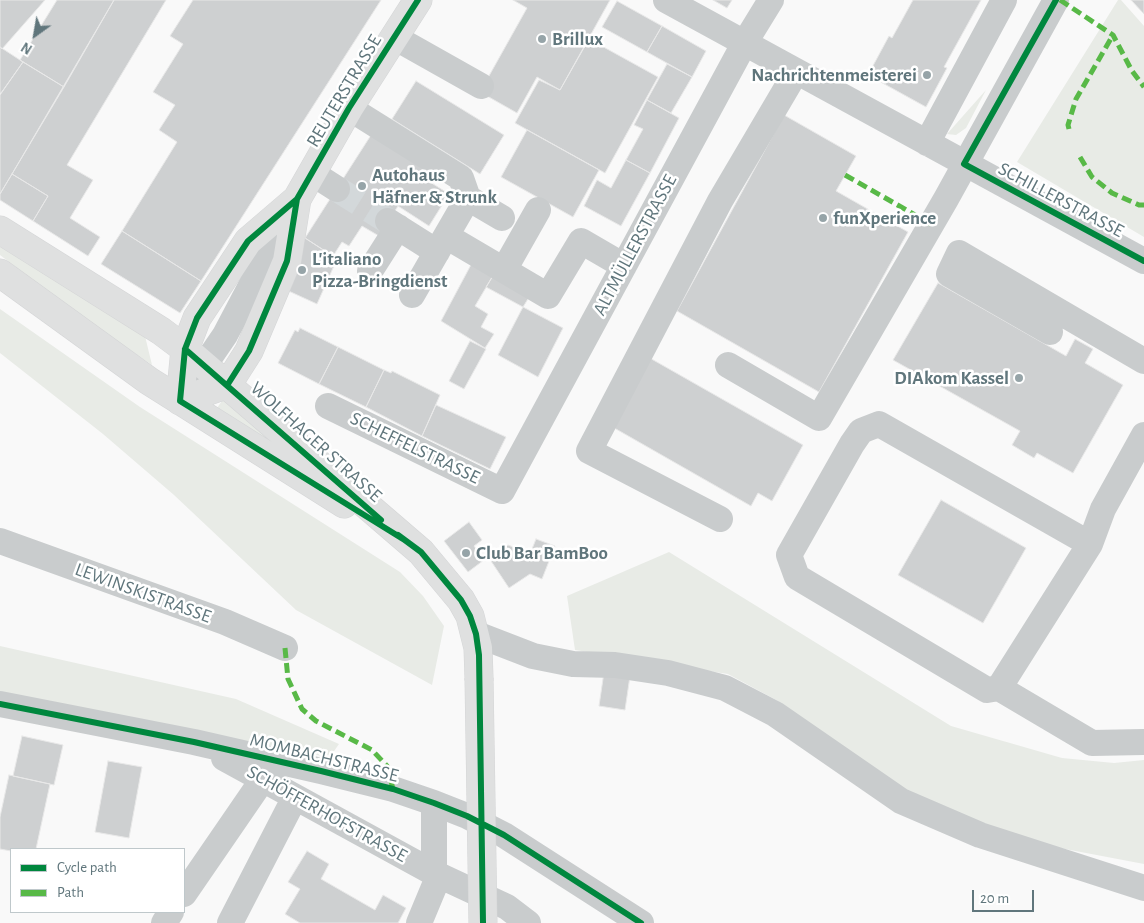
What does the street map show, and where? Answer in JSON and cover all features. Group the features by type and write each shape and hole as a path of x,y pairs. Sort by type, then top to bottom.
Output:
{"main road":[{"name":"REUTERSTRASSE","path":"180,401 195,357 197,318 248,241 297,199 349,108 418,0"},
{"name":"REUTERSTRASSE","path":"228,384 249,351 287,261 297,199"},
{"name":"WOLFHAGER STRASSE","path":"0,230 161,331 195,357 403,539"},
{"name":"WOLFHAGER STRASSE","path":"0,273 180,401 403,539 421,552 461,600 470,616 477,641 482,923"},
{"path":"180,401 228,384"}],"street":[{"name":"SCHILLERSTRASSE","path":"666,0 1144,262"},
{"name":"ALTMÜLLERSTRASSE","path":"502,491 744,44 771,0"},
{"path":"927,143 1004,0"},
{"path":"728,365 819,418 946,199 1056,0"},
{"path":"394,37 481,86"},
{"path":"720,519 589,451 720,201 796,72"},
{"path":"349,108 461,178 468,198 502,218"},
{"path":"312,173 337,189"},
{"path":"412,295 468,198"},
{"path":"504,270 538,210"},
{"path":"370,271 393,224 504,270 548,296 581,241 624,266"},
{"path":"1050,332 949,274 959,253 1144,361"},
{"name":"SCHEFFELSTRASSE","path":"328,406 502,491"},
{"path":"1090,544 879,424 862,432 852,444 789,555 797,577 987,690 999,688 1092,743 1144,742"},
{"path":"999,688 1090,544 1103,508 1144,435"},
{"name":"LEWINSKISTRASSE","path":"0,541 225,622 285,648"},
{"path":"477,641 533,656 573,664 615,665 668,673 725,688 775,714 901,802 980,835 1144,888"},
{"name":"MOMBACHSTRASSE","path":"0,704 194,742 321,770 393,789 434,803 467,816 504,835 641,923"},
{"name":"SCHÖFFERHOFSTRASSE","path":"194,742 436,874 507,906 528,923"},
{"path":"185,893 263,779"},
{"path":"230,923 295,797"},
{"name":"SCHÖFFERHOFSTRASSE","path":"434,803 436,874"},
{"path":"1096,873 1144,871"},
{"path":"419,923 436,874"}],"shaded area":[{"path":"1118,0 1121,0 1144,26 1144,237 1017,162"},
{"path":"986,90 966,128 956,135 947,134"},
{"path":"0,243 145,336 152,365 77,314 0,255"},
{"path":"0,309 140,407 400,572 423,596 444,626 432,685 296,610 174,495 103,434 0,353"},
{"path":"224,398 344,497 217,408"},
{"path":"669,552 951,726 1062,758 1114,763 1144,760 1144,864 1023,841 881,782 778,701 728,674 575,650 567,596"},
{"path":"0,646 236,699 339,744 330,757 266,747 0,695"}],"building":[{"path":"0,0 45,0 2,49 0,47"},
{"path":"57,0 114,0 64,87 20,60"},
{"path":"114,0 166,0 67,165 93,180 70,218 100,237 88,256 33,221 48,196 12,174"},
{"path":"193,0 381,0 201,281 122,231 177,142 159,130 175,105 153,92 183,44 170,36"},
{"path":"513,0 610,0 560,90 537,77 517,113 480,92 527,8"},
{"path":"713,0 732,0 727,8"},
{"path":"913,0 981,0 944,67 947,68 926,107 868,75 889,36 892,38"},
{"path":"1131,0 1144,0 1144,14"},
{"path":"617,1 662,26 647,52 602,27"},
{"path":"662,26 706,51 692,77 647,52"},
{"path":"589,39 658,77 605,173 515,123 539,80 560,90"},
{"path":"0,47 23,62 1,93 0,93"},
{"path":"23,62 64,87 0,194 0,95"},
{"path":"667,64 692,77 671,113 647,100"},
{"path":"416,81 504,135 480,174 392,119"},
{"path":"647,100 679,118 650,173 626,160 643,129 634,125"},
{"path":"784,115 856,156 836,191 908,232 819,392 677,311"},
{"path":"527,130 599,170 573,217 501,177"},
{"path":"373,132 425,164 419,175 449,194 429,226 398,206 379,236 362,226 349,246 342,242 333,256 305,238"},
{"path":"626,160 650,173 621,226 584,206 597,180 611,188"},
{"path":"12,174 48,196 33,221 0,200 0,194"},
{"path":"122,231 201,281 180,313 101,264"},
{"path":"305,238 337,259 317,304 282,288"},
{"path":"473,261 494,274 475,306 488,314 481,327 494,334 485,348 441,321"},
{"path":"494,274 531,294 523,307 486,287"},
{"name":"DIAkom Kassel","path":"938,283 1066,356 1075,339 1093,349 1085,363 1123,385 1073,473 1037,453 1034,458 1012,445 1020,431 893,360"},
{"path":"523,307 563,328 538,377 498,355"},
{"path":"300,328 338,347 319,384 278,363 295,330 298,332"},
{"path":"470,341 486,349 464,389 449,381"},
{"path":"338,347 384,370 366,407 319,384"},
{"path":"648,357 803,445 772,501 758,493 751,506 609,425"},
{"path":"384,370 391,373 392,371 440,395 422,436 366,407"},
{"path":"436,405 506,437 490,469 422,436"},
{"path":"941,500 1026,548 983,623 898,575"},
{"name":"Club Bar BamBoo","path":"469,522 482,540 474,546 484,560 468,572 444,541"},
{"path":"536,539 555,546 542,579 530,574 509,588 489,558 508,545 530,554"},
{"path":"604,672 630,676 625,710 599,706"},
{"path":"22,736 63,745 54,785 13,776"},
{"path":"108,761 142,767 129,838 95,832"},
{"path":"9,775 50,784 36,848 10,848 10,851 0,849 0,817"},
{"path":"307,851 329,864 321,879 375,910 383,895 406,908 398,923 300,923 285,914 300,889 288,882"}],"tunnel":[{"path":"337,189 388,221"}],"marked path":[{"path":"1060,0 1113,35 1132,71 1144,87"},
{"path":"1069,129 1068,125 1076,99 1113,35"},
{"path":"1080,157 1092,177 1112,193 1139,205 1144,205"},
{"path":"845,175 931,224"},
{"path":"285,648 288,679 302,709 316,721 372,750 387,766 393,789"}],"cycle path":[{"path":"403,539 180,401 185,349 197,318 248,241 297,199 349,108 418,0"},
{"path":"1056,0 964,164 1144,261"},
{"path":"228,384 249,351 287,261 297,199"},
{"path":"185,349 381,520"},
{"path":"398,535 421,552 461,600 470,616 476,634 479,655 483,923"},
{"path":"0,704 194,742 393,789 434,803 467,816 504,835 641,923"}],"place":[{"name":"Brillux","path":"542,39"},
{"name":"Nachrichtenmeisterei","path":"927,75"},
{"name":"Autohaus Häfner & Strunk","path":"362,186"},
{"name":"funXperience","path":"823,218"},
{"name":"L'italiano Pizza-Bringdienst","path":"302,270"},
{"name":"DIAkom Kassel","path":"1019,378"},
{"name":"Club Bar BamBoo","path":"466,553"}]}
